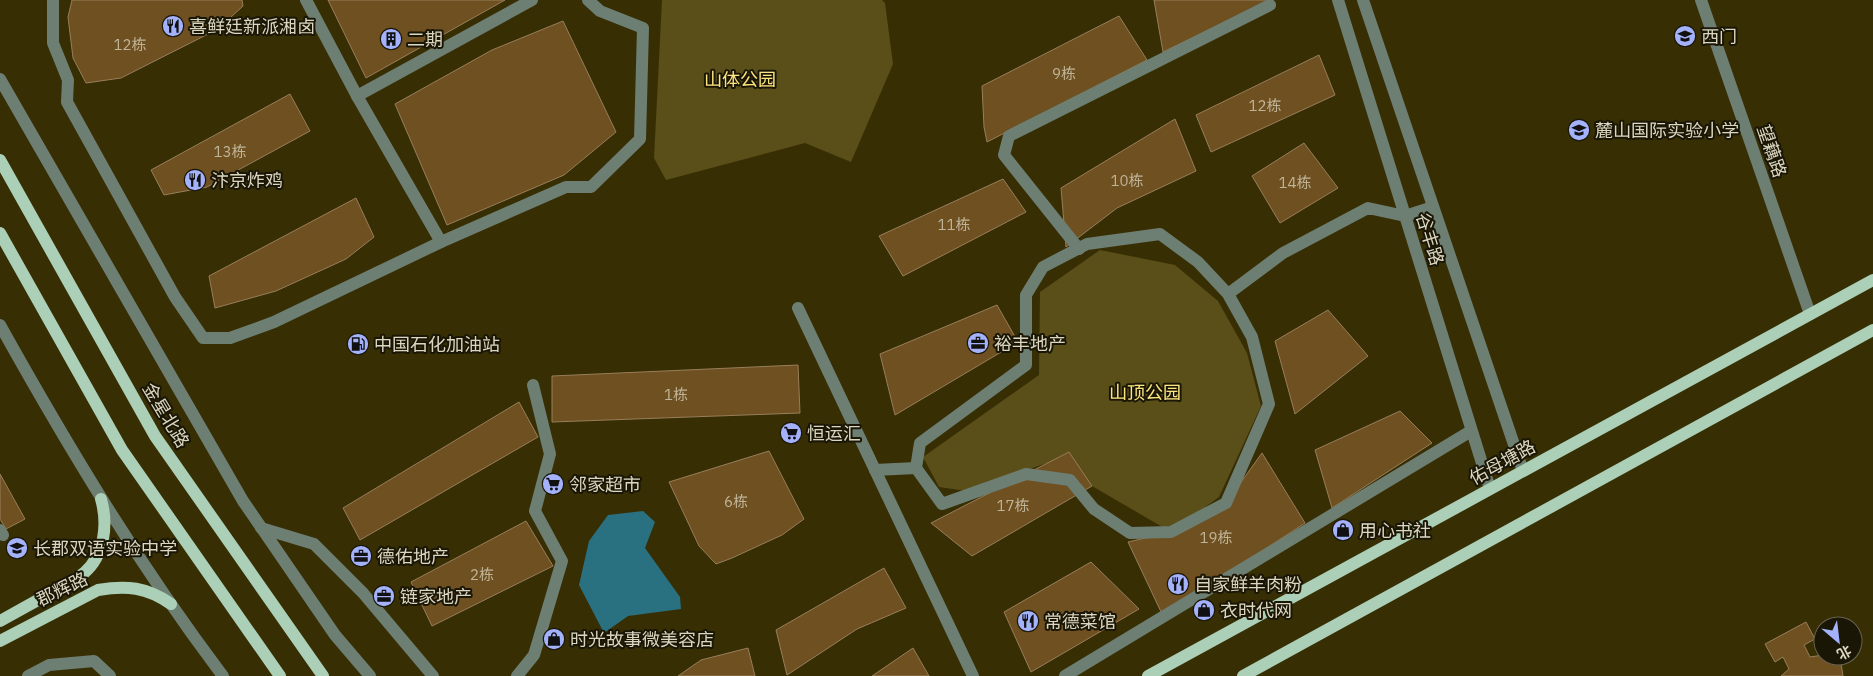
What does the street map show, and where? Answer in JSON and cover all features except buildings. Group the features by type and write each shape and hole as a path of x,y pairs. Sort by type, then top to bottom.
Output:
{"main road":[{"name":"金星北路","path":"0,160 155,436 323,676"},
{"path":"0,233 122,450 280,676"},
{"name":"佑母塘路","path":"1148,676 1873,280"},
{"path":"1243,676 1873,330"},
{"name":"郡辉路","path":"0,621 72,581 84,573 91,565 101,546 103,535 105,512 101,499"},
{"name":"郡辉路","path":"0,641 98,590 113,587 146,591 157,594 171,604"}],"street":[{"path":"53,0 53,43 68,80 67,102 175,297 203,338 230,338 274,322 441,242 566,187 591,186 640,139 643,28 600,11 588,0"},
{"path":"306,0 357,96 441,242"},
{"path":"357,96 532,0"},
{"name":"谷丰路","path":"1338,0 1490,489"},
{"name":"谷丰路","path":"1363,0 1523,471"},
{"name":"望藕路","path":"1701,0 1810,314"},
{"path":"1079,249 1004,155 1009,136 1270,5"},
{"path":"0,79 243,501 336,635 370,676"},
{"path":"1228,294 1283,253 1368,208 1405,216 1433,207"},
{"path":"1160,234 1198,262 1228,294 1252,337 1269,404 1226,503 1171,532 1130,532 1094,509 1070,480 1026,474 942,504 916,468 920,443 1026,365 1026,295 1044,267 1079,249 1087,244 1160,234"},
{"path":"798,308 973,676"},
{"path":"0,325 126,540 222,676"},
{"path":"517,676 534,655 562,561 535,512 550,454 533,385"},
{"path":"1065,676 1471,431"},
{"path":"875,470 916,468"},
{"path":"261,528 314,544 363,593 433,676"},
{"path":"28,676 49,665 94,662 110,676"}],"green space":[{"name":"山体公园","path":"662,0 882,0 885,3 893,64 851,162 805,143 666,180 654,158"},
{"name":"山顶公园","path":"1100,250 1175,265 1218,301 1247,353 1261,406 1219,497 1171,532 1092,486 1047,463 966,491 939,487 923,457 1039,375 1040,292"}],"water":[{"path":"643,511 655,522 645,548 680,597 681,609 628,616 604,633 579,585 589,541 608,515"}],"place":[{"name":"喜鲜廷新派湘卤","path":"173,26"},
{"name":"西门","path":"1685,36"},
{"name":"二期","path":"391,39"},
{"name":"麓山国际实验小学","path":"1579,130"},
{"name":"汴京炸鸡","path":"195,180"},
{"name":"裕丰地产","path":"978,343"},
{"name":"中国石化加油站","path":"358,344"},
{"name":"恒运汇","path":"791,433"},
{"name":"邻家超市","path":"553,484"},
{"name":"用心书社","path":"1343,530"},
{"name":"长郡双语实验中学","path":"17,548"},
{"name":"德佑地产","path":"361,556"},
{"name":"自家鲜羊肉粉","path":"1178,584"},
{"name":"链家地产","path":"384,596"},
{"name":"衣时代网","path":"1204,610"},
{"name":"常德菜馆","path":"1028,621"},
{"name":"时光故事微美容店","path":"554,639"}]}
